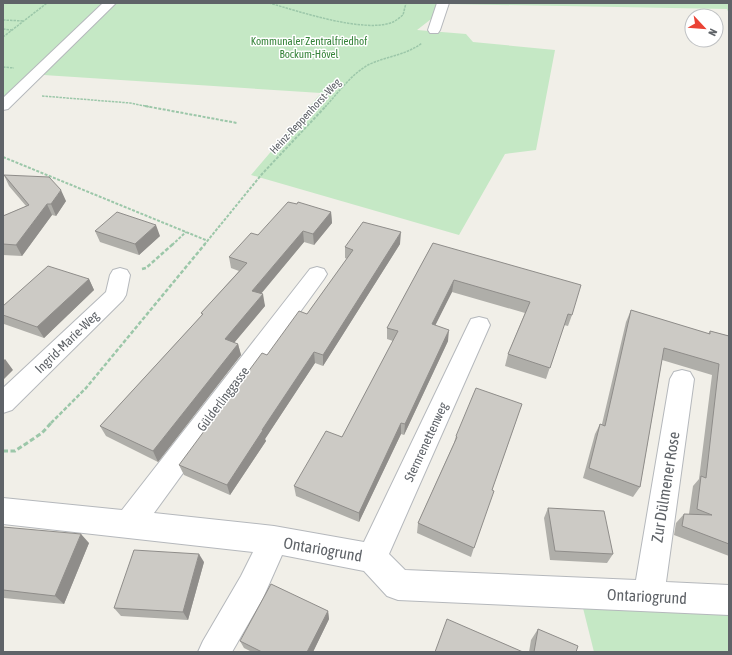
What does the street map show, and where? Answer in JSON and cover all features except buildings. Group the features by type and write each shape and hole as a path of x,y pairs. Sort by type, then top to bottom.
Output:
{"street":[{"path":"3,106 110,3"},
{"path":"434,30 443,3"},
{"name":"Gülderlinggasse","path":"130,524 317,274"},
{"name":"Ingrid-Marie-Weg","path":"3,403 116,295 120,275"},
{"name":"Sternrenettenweg","path":"372,558 479,325"},
{"name":"Zur Dülmener Rose","path":"649,596 682,379"},
{"name":"Ontariogrund","path":"3,511 274,540 372,558 398,585 729,600"},
{"path":"214,652 252,587 274,540"}],"path":[{"path":"3,37 47,3"},
{"path":"269,3 352,24 369,26 396,20 403,15 406,3"},
{"path":"3,20 24,21"},
{"path":"3,30 12,30"},
{"name":"Heinz-Reppenhorst-Weg","path":"3,451 15,451 42,433 86,388 208,241 244,195 285,148 353,77 366,66 375,62 400,56 414,49 434,30"},
{"path":"16,94 130,103 237,123"},
{"path":"3,157 208,241"},
{"path":"120,275 146,268 186,232"}],"green space":[{"name":"Kommunaler Zentralfriedhof Bockum-Hövel","path":"3,3 439,3 435,16 417,30 466,34 473,42 555,50 536,150 505,154 459,235 251,175 321,93 28,74 3,99"},
{"path":"729,3 729,14 727,9 724,8 447,4"},
{"path":"582,604 729,615 729,652 594,652"}]}
